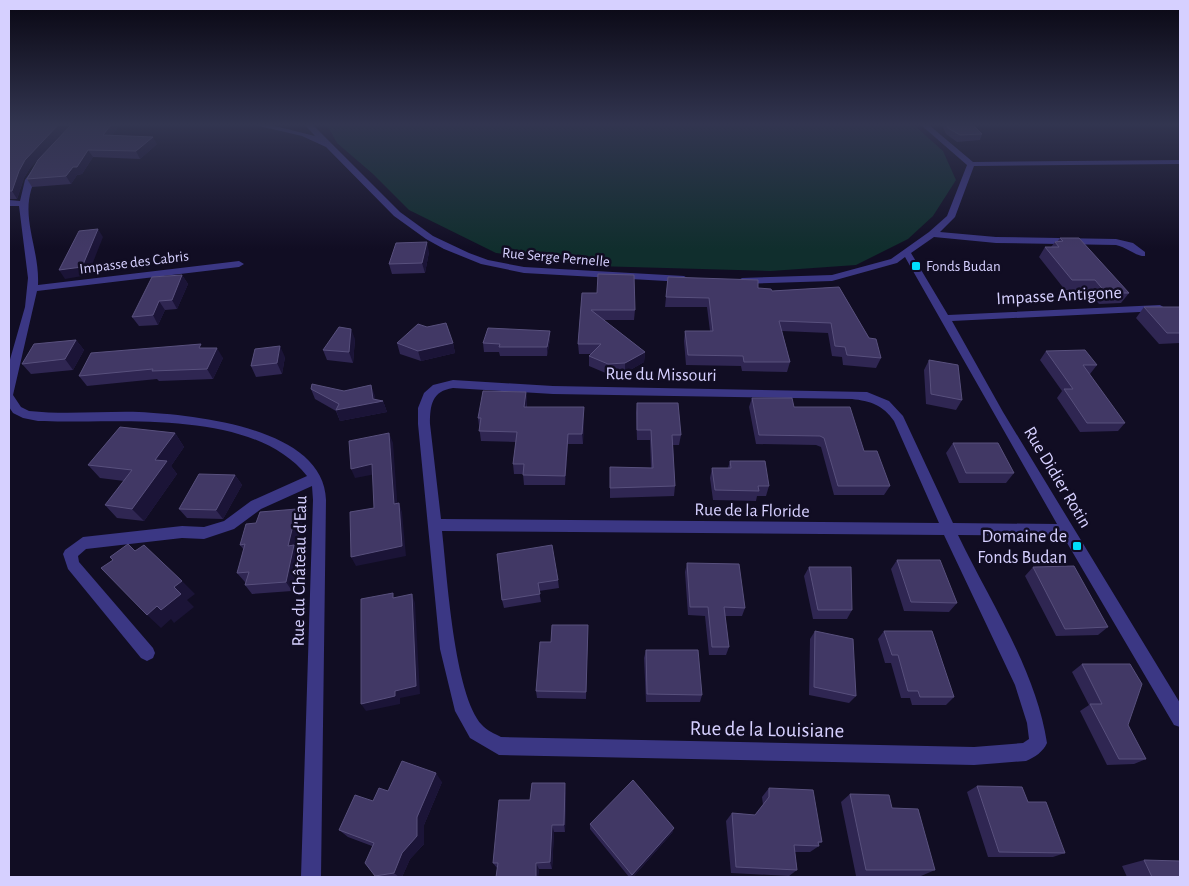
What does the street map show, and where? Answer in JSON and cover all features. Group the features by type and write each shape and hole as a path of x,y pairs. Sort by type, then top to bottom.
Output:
{"street":[{"path":"9,393 32,289 32,264 23,204 26,185 41,166"},
{"name":"Rue Serge Pernelle","path":"350,166 397,215 433,239 472,258 506,268 548,273 698,280"},
{"path":"736,281 792,281 832,278 894,261 932,234 951,217 970,166"},
{"path":"9,203 23,204"},
{"path":"932,234 996,240 1116,242 1130,245 1142,254"},
{"name":"Rue Didier Rotin","path":"906,252 916,266 1180,720"},
{"name":"Impasse des Cabris","path":"32,289 239,264"},
{"name":"Impasse Antigone","path":"945,318 1175,308"},
{"name":"Rue du Missouri","path":"436,526 424,408 425,400 431,390 453,384 552,390 870,396 887,404 900,419 948,530"},
{"name":"Rue du Château d'Eau","path":"9,398 17,410 27,415 144,416 205,424 257,435 281,446 296,456 316,478 320,492 320,514 311,877"},
{"path":"147,652 73,564 70,554 82,543 182,532 204,533 229,525 256,505 316,478"},
{"name":"Rue de la Floride","path":"436,526 1068,530"},
{"name":"Rue de la Louisiane","path":"436,526 448,649 463,711 476,732 498,746 974,756 1026,752 1038,743 1036,723 1024,687 948,530"}],"green space":[{"path":"364,166 950,166 956,180 933,216 908,239 856,265 771,271 594,266 496,253 409,210"}],"building":[{"path":"9,166 22,166 12,191 9,191"},
{"path":"34,166 77,166 73,167 66,176 27,179"},
{"path":"98,229 82,267 59,270 79,231"},
{"path":"1060,238 1079,238 1129,293 1106,293 1095,280 1072,280 1045,247 1059,247 1055,242 1063,241"},
{"path":"427,242 422,263 389,264 396,243"},
{"path":"598,274 634,275 635,310 591,310 645,352 625,363 608,364 589,356 601,344 578,344 582,293 597,293"},
{"path":"182,275 172,300 159,301 153,315 132,317 152,277"},
{"path":"668,277 758,280 758,288 771,289 772,291 839,287 869,338 876,339 881,358 847,355 845,347 835,346 831,323 779,321 790,362 744,362 743,356 688,355 685,331 713,331 709,298 666,297"},
{"path":"1144,307 1180,307 1180,333 1167,333"},
{"path":"446,323 453,343 418,351 397,343 418,324 427,327"},
{"path":"339,327 351,329 349,352 323,350"},
{"path":"488,328 550,331 547,347 499,347 500,344 483,343"},
{"path":"76,340 65,359 22,364 34,344"},
{"path":"201,344 199,348 217,348 207,369 152,371 153,369 79,376 91,353"},
{"path":"280,346 277,363 251,366 255,349"},
{"path":"1085,350 1097,365 1083,365 1125,423 1087,423 1064,389 1073,389 1046,351"},
{"path":"929,360 958,365 962,400 931,394"},
{"path":"312,384 344,391 371,385 373,399 383,401 336,410 339,404 311,389"},
{"path":"483,391 526,392 524,407 584,407 582,434 568,434 565,476 523,475 524,464 513,464 517,432 479,431 481,418 478,418"},
{"path":"752,398 792,398 794,407 850,407 864,451 877,451 890,486 838,486 824,438 820,436 759,435"},
{"path":"637,403 678,403 681,435 672,435 675,486 610,488 610,467 653,468 651,430 637,430"},
{"path":"120,427 175,433 155,460 167,461 132,509 105,505 132,470 88,465"},
{"path":"389,433 394,504 399,503 402,546 351,557 350,512 374,508 372,464 351,469 349,441"},
{"path":"953,443 998,443 1014,473 966,473"},
{"path":"730,461 765,461 769,486 758,486 759,491 715,490 712,468 731,468"},
{"path":"199,474 235,475 216,510 179,509"},
{"path":"297,509 288,546 294,545 286,582 245,585 249,572 237,573 245,544 240,545 246,524 256,523 260,512"},
{"path":"128,544 135,551 144,545 182,581 174,587 181,594 161,610 157,606 147,615 101,568 113,560 110,557"},
{"path":"552,545 558,580 538,583 540,594 502,600 497,554"},
{"path":"897,560 940,560 957,603 911,602"},
{"path":"687,563 739,564 745,608 724,607 729,647 712,647 708,607 690,607"},
{"path":"1074,566 1108,627 1065,629 1033,567"},
{"path":"809,567 851,567 852,610 818,610"},
{"path":"393,593 393,598 412,594 416,686 395,691 395,696 361,704 361,599"},
{"path":"552,625 588,625 586,692 536,691 540,642 551,642"},
{"path":"815,631 853,639 856,696 814,687"},
{"path":"884,631 932,631 954,697 920,697 918,691 908,691 898,655 892,655"},
{"path":"646,650 698,650 702,695 647,694"},
{"path":"1082,664 1130,664 1142,684 1128,725 1146,759 1119,759 1090,704 1102,704"},
{"path":"402,761 436,773 417,817 417,836 402,853 394,873 375,876 365,863 374,843 339,830 355,795 373,801 379,788 388,791"},
{"path":"633,780 674,828 632,875 590,824"},
{"path":"532,783 565,783 564,825 552,825 550,862 536,863 536,877 496,877 498,863 493,863 499,800 530,800"},
{"path":"977,786 1022,787 1028,802 1046,802 1065,853 999,852"},
{"path":"769,788 813,790 822,842 818,842 819,846 794,845 797,870 736,867 732,813 755,815 769,797"},
{"path":"850,794 889,795 892,808 918,809 935,870 866,870"},
{"path":"1144,860 1180,861 1180,877 1152,877"}],"place":[{"name":"Fonds Budan","path":"916,266"},
{"name":"Domaine de Fonds Budan","path":"1077,546"}]}
